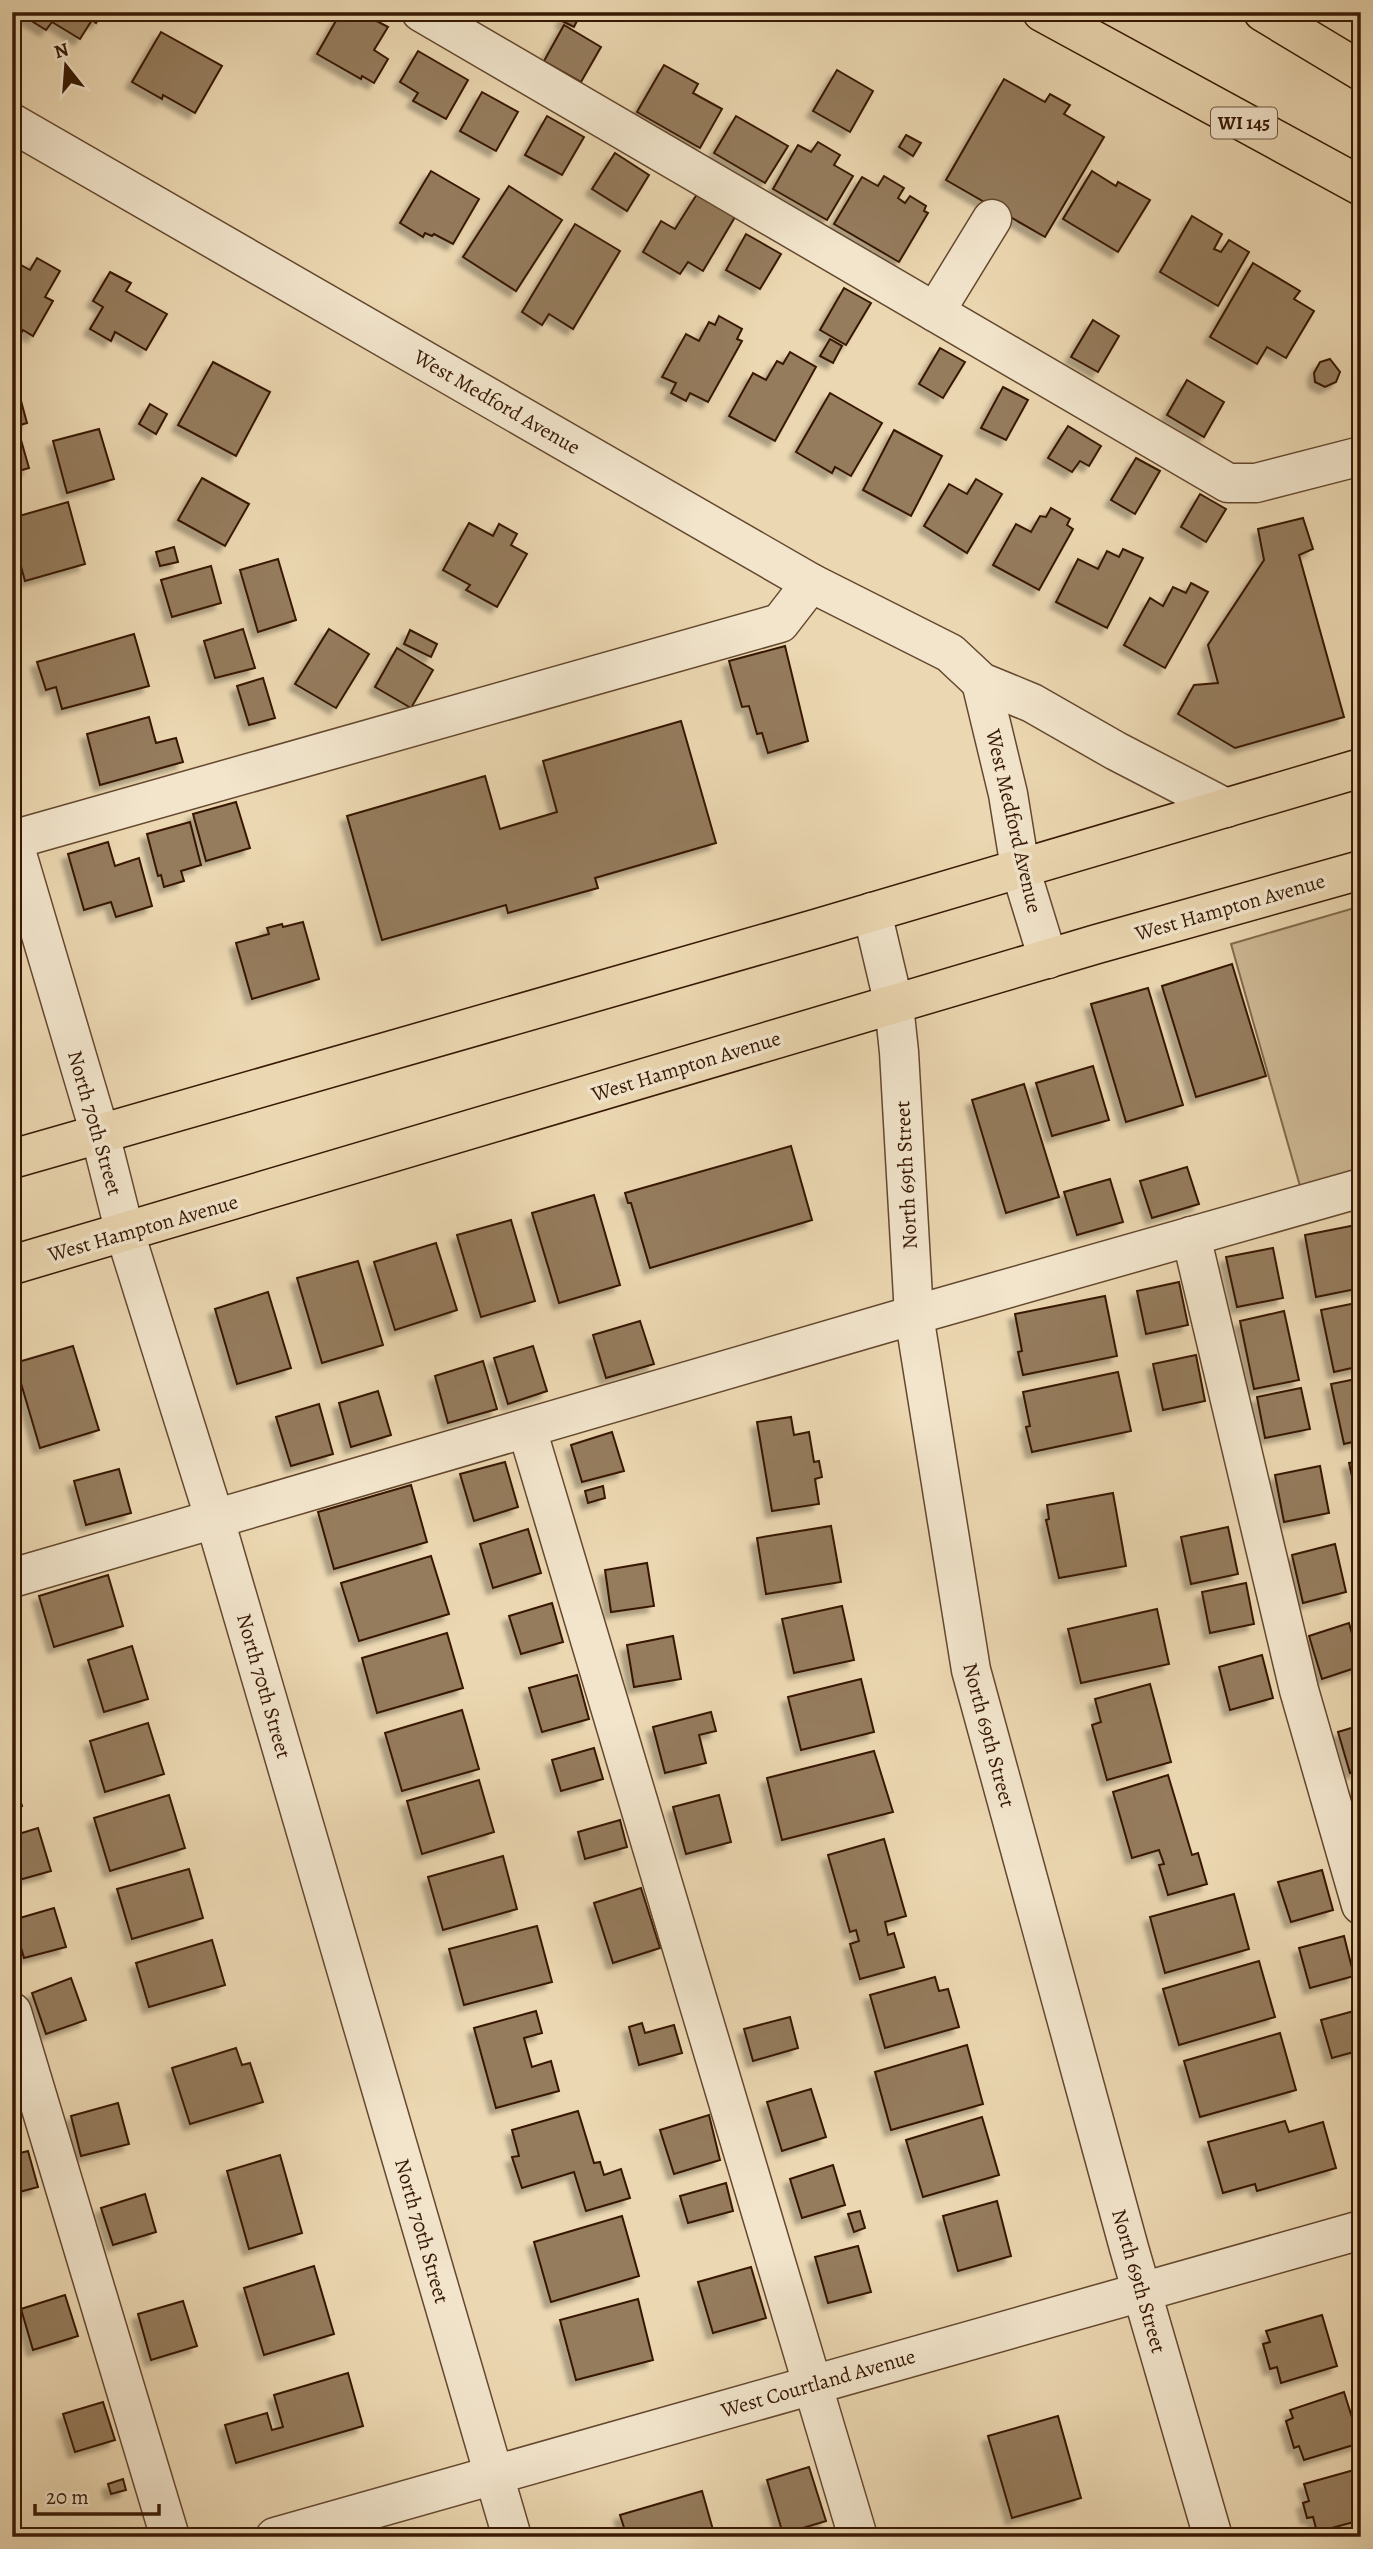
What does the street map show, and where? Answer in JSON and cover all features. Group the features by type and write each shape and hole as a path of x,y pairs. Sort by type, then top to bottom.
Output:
{"main road":[{"name":"WI 145","path":"1042,12 1361,186"},
{"path":"1263,12 1361,71"},
{"path":"12,1159 872,912 1361,768"},
{"name":"West Hampton Avenue","path":"12,1265 1048,959 1361,870"}],"street":[{"path":"421,12 1228,482 1256,483 1361,456"},
{"name":"West Medford Avenue","path":"12,123 811,583 950,653 981,682 1032,703 1116,751 1226,808"},
{"path":"936,312 992,219"},
{"path":"13,839 780,623 811,583"},
{"name":"West Medford Avenue","path":"981,682 1008,794 1020,868 1048,959"},
{"name":"North 70th Street","path":"13,839 100,1134 125,1233 215,1520 512,2537"},
{"name":"North 69th Street","path":"872,912 894,1005 899,1052 914,1315 971,1670 1141,2292 1213,2537"},
{"path":"12,1578 914,1315 1361,1188"},
{"path":"1191,1236 1299,1690 1361,1905"},
{"path":"527,1429 858,2537"},
{"path":"12,2012 170,2537"},
{"name":"West Courtland Avenue","path":"275,2537 1361,2230"}],"shaded area":[{"path":"1361,906 1361,1169 1300,1186 1231,944"}],"building":[{"path":"17,12 103,12 96,23 92,20 80,39 52,22 46,30"},
{"path":"341,12 374,12 371,18 388,27 374,50 388,59 374,83 362,76 361,79 317,54"},
{"path":"567,12 581,13 574,27 562,21"},
{"path":"564,25 601,47 581,82 544,61"},
{"path":"161,32 222,66 195,113 132,82"},
{"path":"418,51 468,80 446,119 413,101 418,93 400,82"},
{"path":"664,65 698,84 693,93 722,109 700,148 637,112"},
{"path":"837,70 873,91 850,132 813,111"},
{"path":"1004,79 1045,102 1050,94 1070,105 1064,114 1104,137 1045,237 946,180"},
{"path":"482,92 518,112 496,151 460,131"},
{"path":"547,116 584,137 562,175 525,155"},
{"path":"736,116 788,146 765,183 714,153"},
{"path":"906,135 921,143 913,156 899,147"},
{"path":"818,142 840,155 834,165 853,176 827,220 773,189 798,145 811,152"},
{"path":"615,153 649,175 627,211 592,189"},
{"path":"431,171 479,199 453,244 434,234 432,236 425,233 423,237 400,223"},
{"path":"1092,171 1116,186 1118,182 1150,200 1118,252 1063,219"},
{"path":"884,176 904,188 898,198 905,203 910,196 926,206 924,211 928,213 899,262 834,224 862,177 878,186"},
{"path":"509,186 562,220 516,291 463,257"},
{"path":"697,194 735,217 703,271 688,262 680,274 643,252 661,221 675,229"},
{"path":"1192,216 1222,234 1214,249 1221,252 1229,240 1249,252 1218,306 1160,272"},
{"path":"575,224 620,251 573,329 549,314 542,325 522,312"},
{"path":"746,234 781,254 760,289 726,270"},
{"path":"37,258 60,271 45,297 53,301 33,336 23,330 12,348 12,260 30,270"},
{"path":"1253,263 1300,291 1294,299 1314,311 1286,358 1267,347 1257,364 1210,337"},
{"path":"110,272 131,283 126,291 167,314 146,350 115,332 111,341 90,329 103,307 93,301"},
{"path":"844,288 871,303 846,345 820,330"},
{"path":"719,316 742,329 737,339 742,341 708,402 690,393 686,401 671,393 676,383 662,377 686,334 699,341 709,322 715,325"},
{"path":"1093,320 1119,336 1098,372 1071,357"},
{"path":"830,339 842,346 833,363 820,356"},
{"path":"940,348 965,362 943,398 919,384"},
{"path":"790,352 816,367 775,441 729,416 753,373 766,380 777,361 783,364"},
{"path":"1330,359 1340,372 1336,382 1325,387 1315,382 1314,373 1320,362"},
{"path":"213,362 270,392 236,456 178,425"},
{"path":"1187,380 1224,402 1204,437 1167,415"},
{"path":"17,386 27,423 17,426 29,468 12,473 12,387"},
{"path":"1003,387 1028,400 1006,440 981,428"},
{"path":"830,393 882,423 851,476 835,467 832,473 796,452"},
{"path":"150,404 167,414 156,434 139,424"},
{"path":"1068,426 1101,446 1089,466 1080,461 1072,472 1048,458"},
{"path":"99,429 114,479 67,493 53,441"},
{"path":"894,430 942,456 911,516 863,490"},
{"path":"1136,458 1160,471 1135,514 1111,500"},
{"path":"202,478 249,504 225,546 178,520"},
{"path":"976,479 1002,494 967,553 924,526 949,484 967,494"},
{"path":"1200,494 1226,509 1206,542 1181,527"},
{"path":"68,502 85,564 25,581 12,534 12,518"},
{"path":"1051,508 1070,519 1067,525 1073,529 1039,590 993,565 1016,524 1031,532 1040,516 1046,517"},
{"path":"1303,518 1313,549 1299,555 1344,717 1235,748 1178,714 1194,685 1218,683 1208,645 1264,560 1258,529"},
{"path":"469,523 493,536 499,524 517,534 511,545 527,554 497,607 466,590 470,585 443,570"},
{"path":"174,547 178,562 160,566 156,552"},
{"path":"1123,549 1143,558 1107,628 1056,602 1078,559 1098,569 1107,551 1119,557"},
{"path":"278,559 296,620 258,632 240,570"},
{"path":"211,566 221,603 172,617 161,580"},
{"path":"1191,583 1208,592 1165,668 1124,645 1150,598 1163,606 1173,587 1186,593"},
{"path":"243,629 255,668 215,678 204,641"},
{"path":"329,629 369,654 336,708 295,684"},
{"path":"410,630 437,644 431,657 404,644"},
{"path":"134,634 149,686 62,709 56,687 46,690 37,662"},
{"path":"785,646 808,741 768,753 762,733 757,734 749,706 742,707 729,661"},
{"path":"397,648 433,670 411,708 375,687"},
{"path":"263,678 275,718 249,725 237,686"},
{"path":"149,717 156,743 176,738 183,762 100,785 87,734"},
{"path":"681,721 716,843 595,878 598,888 508,913 506,905 382,940 347,816 485,776 500,829 557,812 543,761"},
{"path":"236,802 250,848 206,861 193,814"},
{"path":"190,822 201,865 181,871 184,881 164,887 161,875 158,876 147,834"},
{"path":"108,842 115,866 139,858 152,906 116,917 111,902 84,910 68,854"},
{"path":"303,922 319,979 252,999 236,943 269,934 267,928"},
{"path":"1232,964 1266,1076 1196,1097 1162,986"},
{"path":"1148,988 1183,1105 1126,1122 1091,1004"},
{"path":"1093,1066 1109,1120 1052,1136 1036,1083"},
{"path":"1024,1084 1059,1197 1006,1213 972,1100"},
{"path":"791,1146 812,1220 650,1268 631,1203 628,1203 625,1193"},
{"path":"1187,1167 1199,1204 1152,1218 1140,1181"},
{"path":"1110,1179 1123,1222 1077,1235 1064,1192"},
{"path":"594,1195 620,1285 559,1303 532,1213"},
{"path":"511,1220 535,1301 481,1317 457,1235"},
{"path":"1361,1224 1361,1288 1316,1297 1305,1235"},
{"path":"436,1243 457,1310 395,1330 374,1262"},
{"path":"1273,1248 1283,1298 1237,1307 1226,1257"},
{"path":"358,1261 383,1345 322,1363 297,1278"},
{"path":"1179,1282 1188,1325 1146,1334 1137,1291"},
{"path":"268,1292 291,1368 237,1384 215,1309"},
{"path":"1105,1296 1117,1356 1023,1375 1018,1352 1022,1351 1015,1314"},
{"path":"1361,1302 1361,1366 1334,1372 1321,1310"},
{"path":"1284,1311 1299,1380 1254,1389 1240,1321"},
{"path":"640,1321 654,1364 606,1378 593,1335"},
{"path":"73,1346 99,1430 40,1448 15,1363"},
{"path":"533,1346 547,1391 508,1404 494,1358"},
{"path":"1196,1355 1205,1401 1163,1410 1153,1364"},
{"path":"483,1361 497,1409 448,1423 435,1376"},
{"path":"1118,1372 1131,1431 1032,1452 1026,1427 1030,1426 1023,1392"},
{"path":"1361,1378 1361,1440 1344,1444 1331,1384"},
{"path":"1301,1388 1310,1429 1265,1438 1257,1397"},
{"path":"378,1391 391,1435 351,1447 339,1403"},
{"path":"319,1404 333,1454 291,1466 276,1417"},
{"path":"791,1417 794,1435 809,1432 814,1462 819,1461 822,1477 815,1479 819,1504 772,1511 757,1422"},
{"path":"612,1432 624,1471 582,1482 571,1445"},
{"path":"1361,1460 1361,1516 1349,1463"},
{"path":"505,1462 518,1507 474,1521 460,1474"},
{"path":"1320,1466 1329,1513 1284,1522 1275,1475"},
{"path":"119,1469 131,1513 86,1525 74,1481"},
{"path":"411,1485 427,1542 334,1569 318,1512"},
{"path":"603,1486 605,1498 588,1503 585,1491"},
{"path":"1113,1493 1126,1566 1059,1578 1046,1520 1049,1519 1047,1505"},
{"path":"831,1526 841,1582 766,1594 757,1538"},
{"path":"1228,1527 1238,1574 1191,1584 1181,1537"},
{"path":"528,1529 541,1573 493,1588 480,1544"},
{"path":"1335,1544 1346,1592 1303,1603 1292,1555"},
{"path":"431,1556 449,1614 359,1641 341,1583"},
{"path":"647,1563 654,1606 611,1612 605,1570"},
{"path":"108,1575 123,1626 54,1647 39,1596"},
{"path":"1246,1583 1254,1624 1210,1633 1202,1592"},
{"path":"552,1603 563,1642 521,1654 509,1616"},
{"path":"842,1606 854,1660 794,1673 782,1619"},
{"path":"1157,1609 1169,1664 1081,1683 1068,1629"},
{"path":"1349,1623 1361,1666 1322,1679 1309,1636"},
{"path":"447,1633 463,1688 377,1713 362,1658"},
{"path":"673,1636 681,1679 634,1687 627,1645"},
{"path":"132,1646 148,1699 104,1712 88,1660"},
{"path":"1262,1655 1273,1698 1230,1710 1219,1667"},
{"path":"577,1675 589,1719 542,1732 529,1688"},
{"path":"861,1679 874,1732 801,1750 788,1697"},
{"path":"1150,1684 1171,1762 1107,1780 1092,1725 1101,1722 1095,1699"},
{"path":"462,1710 479,1769 402,1791 385,1733"},
{"path":"711,1712 716,1731 699,1735 706,1763 665,1773 653,1727"},
{"path":"148,1723 164,1774 105,1792 90,1741"},
{"path":"1361,1725 1361,1769 1350,1773 1338,1732"},
{"path":"594,1748 603,1779 561,1791 552,1760"},
{"path":"874,1751 893,1812 782,1840 767,1778"},
{"path":"12,1773 22,1806 12,1809"},
{"path":"1168,1775 1192,1855 1198,1853 1207,1884 1168,1895 1159,1865 1164,1864 1159,1850 1132,1858 1113,1792"},
{"path":"479,1780 494,1832 422,1854 407,1801"},
{"path":"1361,1786 1361,1809 1355,1788"},
{"path":"169,1795 185,1848 110,1871 94,1818"},
{"path":"719,1795 731,1842 686,1854 673,1807"},
{"path":"620,1820 627,1847 585,1859 578,1832"},
{"path":"38,1828 51,1871 12,1882 12,1836"},
{"path":"884,1839 906,1916 885,1922 888,1935 894,1933 904,1967 860,1979 850,1944 859,1941 856,1930 850,1932 828,1855"},
{"path":"503,1856 517,1909 443,1930 428,1877"},
{"path":"189,1869 203,1918 132,1939 117,1889"},
{"path":"1322,1870 1333,1910 1291,1922 1278,1882"},
{"path":"641,1888 660,1948 613,1963 594,1903"},
{"path":"1234,1894 1249,1949 1165,1973 1150,1917"},
{"path":"54,1908 66,1947 24,1958 13,1920"},
{"path":"537,1926 552,1982 464,2005 449,1949"},
{"path":"1344,1936 1354,1976 1310,1988 1299,1948"},
{"path":"212,1940 225,1985 149,2007 136,1963"},
{"path":"1259,1961 1275,2017 1179,2045 1163,1989"},
{"path":"935,1977 939,1991 948,1989 959,2027 885,2048 870,1995"},
{"path":"71,1978 86,2020 46,2034 32,1993"},
{"path":"1361,2009 1361,2050 1332,2058 1321,2020"},
{"path":"536,2011 542,2033 524,2038 532,2067 551,2061 559,2091 496,2108 474,2028"},
{"path":"790,2017 798,2048 753,2061 744,2029"},
{"path":"642,2023 645,2033 674,2025 682,2053 639,2065 629,2027"},
{"path":"1280,2033 1296,2090 1200,2117 1184,2061"},
{"path":"967,2045 983,2104 891,2130 875,2072"},
{"path":"236,2048 242,2065 250,2063 263,2102 190,2124 172,2068"},
{"path":"811,2089 826,2137 782,2151 767,2102"},
{"path":"118,2103 129,2144 81,2156 71,2116"},
{"path":"578,2111 594,2163 600,2162 604,2175 621,2169 630,2198 586,2211 574,2172 522,2188 512,2157 519,2156 512,2130"},
{"path":"709,2115 720,2160 674,2174 660,2130"},
{"path":"982,2117 999,2175 923,2197 906,2140"},
{"path":"1285,2121 1289,2132 1323,2122 1336,2168 1257,2191 1255,2184 1223,2193 1208,2142"},
{"path":"28,2151 38,2187 12,2194 12,2155"},
{"path":"280,2155 302,2233 249,2249 227,2171"},
{"path":"833,2165 845,2205 802,2218 790,2179"},
{"path":"726,2183 733,2211 688,2223 680,2196"},
{"path":"145,2194 156,2232 113,2245 101,2208"},
{"path":"997,2201 1011,2256 958,2271 943,2216"},
{"path":"860,2211 865,2228 854,2232 848,2214"},
{"path":"622,2216 639,2276 551,2302 534,2242"},
{"path":"858,2246 871,2292 828,2303 815,2257"},
{"path":"314,2266 334,2334 264,2355 244,2288"},
{"path":"751,2267 766,2318 713,2333 698,2282"},
{"path":"65,2295 78,2336 33,2350 21,2309"},
{"path":"638,2299 653,2360 576,2380 560,2320"},
{"path":"183,2301 197,2346 151,2360 138,2314"},
{"path":"1322,2315 1337,2366 1281,2383 1277,2367 1270,2369 1263,2344 1270,2342 1266,2331"},
{"path":"348,2373 363,2426 236,2463 225,2425 267,2413 272,2430 283,2427 274,2395"},
{"path":"1344,2392 1360,2443 1304,2460 1299,2446 1294,2448 1286,2421 1293,2418 1290,2410"},
{"path":"103,2402 115,2440 75,2452 63,2414"},
{"path":"1058,2416 1081,2498 1012,2518 988,2436"},
{"path":"809,2467 826,2521 783,2534 767,2480"},
{"path":"1361,2468 1361,2520 1317,2532 1313,2517 1307,2518 1303,2503 1309,2501 1304,2484"},
{"path":"123,2479 126,2490 111,2494 108,2484"},
{"path":"702,2491 715,2537 627,2537 620,2515"}]}
